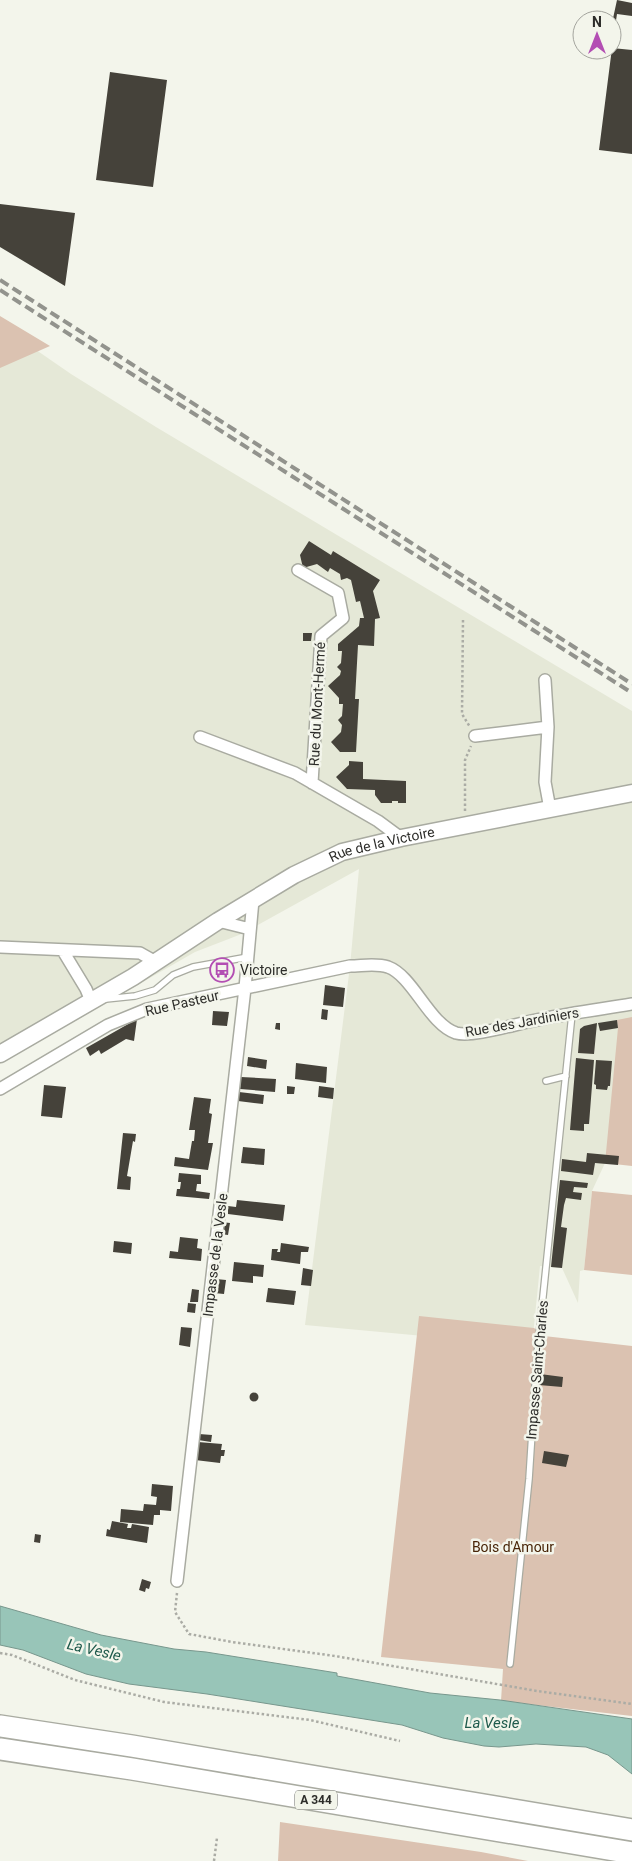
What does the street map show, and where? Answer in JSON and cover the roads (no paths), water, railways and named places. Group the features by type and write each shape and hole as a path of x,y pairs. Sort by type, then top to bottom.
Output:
{"highway":[{"name":"A 344","path":"0,1726 132,1746 632,1830"},
{"name":"A 344","path":"0,1749 632,1853"}],"street":[{"name":"Rue du Mont-Hermé","path":"298,570 338,593 343,618 321,636 312,783"},
{"path":"546,680 548,727 545,782 550,809"},
{"path":"475,736 548,727"},
{"path":"200,737 295,773 378,821 401,838"},
{"name":"Rue de la Victoire","path":"0,1054 92,1001 294,875 342,852 401,838 632,793"},
{"name":"Impasse de la Vesle","path":"177,1580 245,988 253,900"},
{"path":"218,921 250,929"},
{"path":"0,947 140,953 156,962"},
{"path":"63,951 92,1001"},
{"name":"Rue des Jardiniers","path":"350,966 375,965 389,968 400,976 444,1027 461,1034 632,1004"},
{"name":"Rue Pasteur","path":"0,1089 108,1025 147,1009 350,966"}],"lane":[{"path":"92,1001 135,996 155,990 173,975 193,967 248,957"},
{"name":"Impasse Saint-Charles","path":"510,1664 529,1479 537,1355 572,1014"},
{"path":"546,1081 566,1076"}],"water":[{"name":"La Vesle","path":"0,1606 101,1635 174,1649 206,1652 337,1673 337,1676 430,1693 500,1700 632,1719 632,1774 608,1755 586,1747 536,1744 499,1747 484,1746 443,1738 402,1725 207,1694 129,1684 86,1674 23,1650 0,1645"}],"railway":[{"path":"0,280 632,684"},
{"path":"0,290 632,693"}],"place":[{"name":"Victoire","path":"222,970"}],"park label":[{"name":"Bois d'Amour","path":"513,1547"}]}
